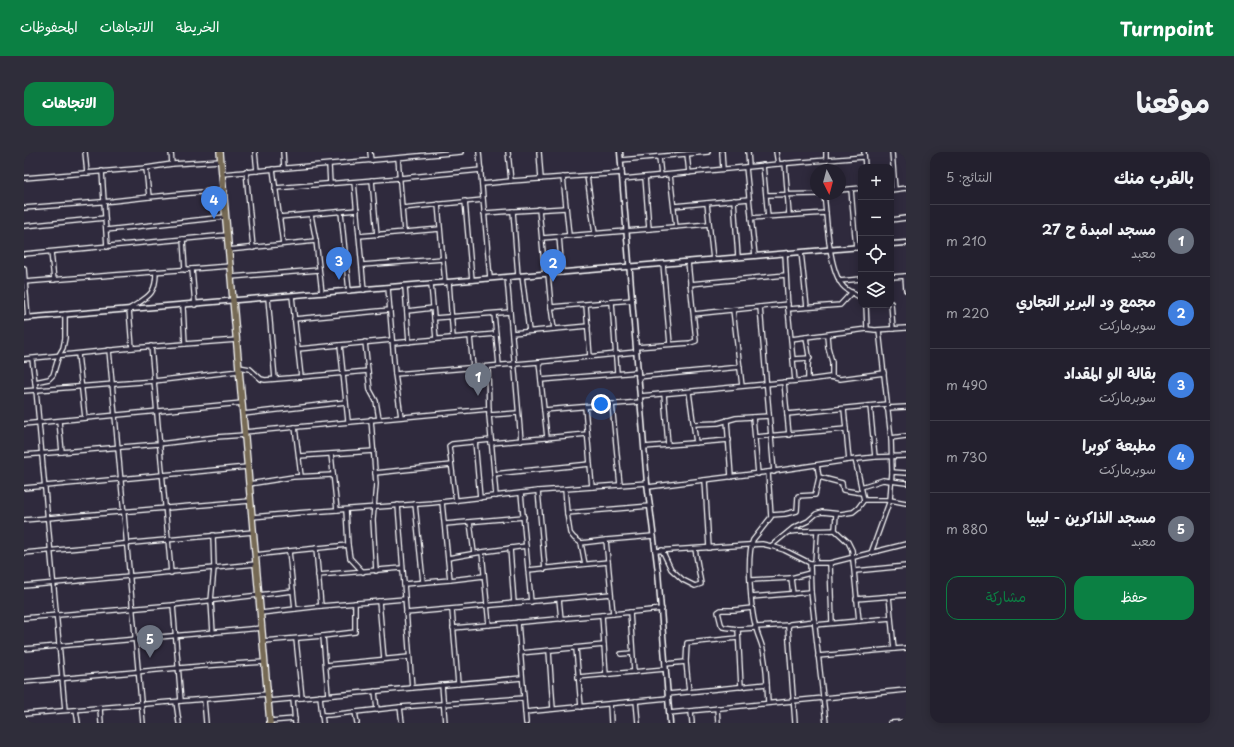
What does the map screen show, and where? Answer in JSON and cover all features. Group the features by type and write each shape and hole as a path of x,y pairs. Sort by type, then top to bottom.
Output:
{"highway":[{"path":"220,152 270,722"}],"street":[{"path":"85,152 87,173"},
{"path":"170,152 172,164"},
{"path":"255,152 257,171"},
{"path":"283,152 284,168"},
{"path":"370,152 371,161"},
{"path":"222,174 461,152"},
{"path":"479,152 490,278"},
{"path":"508,152 511,181"},
{"path":"539,152 541,179"},
{"path":"620,152 644,447 662,609 665,669 670,723"},
{"path":"621,160 708,152"},
{"path":"722,152 723,169"},
{"path":"748,152 747,167 749,199 755,256"},
{"path":"776,152 778,164"},
{"path":"826,152 826,160"},
{"path":"864,152 865,164"},
{"path":"892,152 892,164"},
{"path":"687,154 689,173"},
{"path":"659,157 661,176"},
{"path":"622,179 864,157"},
{"path":"398,158 404,232"},
{"path":"24,178 220,161"},
{"path":"785,163 789,215"},
{"path":"329,165 330,184"},
{"path":"763,165 768,217"},
{"path":"146,168 149,197"},
{"path":"273,169 283,244"},
{"path":"275,188 481,170"},
{"path":"102,171 108,247"},
{"path":"246,171 253,248"},
{"path":"482,184 622,173"},
{"path":"670,175 676,226"},
{"path":"587,176 595,234"},
{"path":"563,177 569,235"},
{"path":"645,177 649,229"},
{"path":"372,180 377,234"},
{"path":"354,182 364,290"},
{"path":"846,189 858,188"},
{"path":"894,189 906,188"},
{"path":"851,189 858,240"},
{"path":"24,208 104,202 223,190"},
{"path":"766,195 810,194"},
{"path":"674,206 749,199"},
{"path":"402,208 483,200"},
{"path":"734,200 738,257"},
{"path":"825,200 830,250 839,281 844,288 858,296"},
{"path":"465,201 472,280"},
{"path":"707,203 712,260"},
{"path":"438,204 453,338"},
{"path":"484,212 566,208"},
{"path":"539,209 554,329"},
{"path":"279,217 357,210"},
{"path":"513,211 520,276 529,331"},
{"path":"341,212 349,291"},
{"path":"751,218 826,212"},
{"path":"311,215 316,241 322,293"},
{"path":"106,230 225,217"},
{"path":"24,226 105,218"},
{"path":"894,220 906,218"},
{"path":"542,238 709,224"},
{"path":"359,236 440,229"},
{"path":"24,254 227,235"},
{"path":"559,236 562,272"},
{"path":"182,239 185,270"},
{"path":"228,250 316,241"},
{"path":"894,244 906,243"},
{"path":"24,268 26,318 233,302 490,278 858,247"},
{"path":"51,252 54,280"},
{"path":"801,252 807,307"},
{"path":"785,254 788,309 795,381"},
{"path":"362,265 443,259"},
{"path":"636,347 690,343 696,341 688,262"},
{"path":"663,264 670,344"},
{"path":"25,282 230,266"},
{"path":"192,269 195,305"},
{"path":"231,278 319,270"},
{"path":"129,309 147,298 154,290 156,272"},
{"path":"690,284 786,275"},
{"path":"894,277 906,276 906,290"},
{"path":"507,277 521,441"},
{"path":"839,281 858,280"},
{"path":"431,284 436,339"},
{"path":"405,287 409,342"},
{"path":"388,288 395,374 401,417"},
{"path":"788,309 840,305 852,292"},
{"path":"292,296 301,377"},
{"path":"268,298 275,380"},
{"path":"552,307 632,300"},
{"path":"612,302 617,373"},
{"path":"694,314 788,304"},
{"path":"586,305 590,357"},
{"path":"183,306 185,344"},
{"path":"760,307 774,472"},
{"path":"407,311 433,308"},
{"path":"866,308 868,329"},
{"path":"891,308 893,329"},
{"path":"129,309 132,348"},
{"path":"294,319 390,310"},
{"path":"733,310 742,386"},
{"path":"434,318 510,312"},
{"path":"35,382 49,378 53,375 59,355 62,352 65,338 65,314"},
{"path":"494,314 499,366"},
{"path":"512,333 588,326"},
{"path":"791,338 868,329 879,330 906,328"},
{"path":"871,553 890,500 892,472 892,457 879,330"},
{"path":"298,349 365,342 409,342 496,334"},
{"path":"827,335 828,347 832,362 832,377"},
{"path":"470,336 473,368"},
{"path":"806,337 810,358 808,366 808,380"},
{"path":"24,359 151,346 236,340"},
{"path":"365,342 370,390 376,401 379,418"},
{"path":"340,345 348,421"},
{"path":"151,346 171,572"},
{"path":"109,350 143,723"},
{"path":"395,374 499,366 636,352"},
{"path":"78,354 85,418"},
{"path":"793,359 810,358"},
{"path":"32,359 66,710"},
{"path":"539,362 547,438"},
{"path":"488,367 489,415 496,496"},
{"path":"638,377 740,367"},
{"path":"24,391 154,380 239,369 250,369 261,379 275,380 368,371"},
{"path":"541,380 638,372"},
{"path":"640,396 832,377 840,379 884,374"},
{"path":"784,382 789,435"},
{"path":"689,392 696,443"},
{"path":"664,394 668,445"},
{"path":"243,414 346,402"},
{"path":"544,410 640,402"},
{"path":"24,424 242,403"},
{"path":"612,404 620,485"},
{"path":"870,406 875,457"},
{"path":"787,414 870,406 906,407"},
{"path":"585,407 592,487"},
{"path":"24,455 159,444 348,421 489,409"},
{"path":"844,409 850,460"},
{"path":"489,415 518,413"},
{"path":"694,424 718,423 736,418 769,416"},
{"path":"753,417 758,474"},
{"path":"371,419 376,490 373,508 376,571"},
{"path":"727,420 731,477"},
{"path":"59,421 62,452"},
{"path":"295,427 301,476"},
{"path":"755,437 846,429"},
{"path":"456,501 448,448 450,445 475,441 521,441 587,434"},
{"path":"890,438 906,436"},
{"path":"644,447 729,440"},
{"path":"475,441 480,498"},
{"path":"299,456 374,451"},
{"path":"331,454 337,510"},
{"path":"252,517 456,501 538,491 620,485 648,485 705,480 774,472 855,459 906,456"},
{"path":"855,459 864,500"},
{"path":"494,474 590,464"},
{"path":"375,473 451,465"},
{"path":"771,515 798,511 797,497 815,495 819,476 818,465"},
{"path":"24,488 247,467"},
{"path":"768,472 771,515 751,545 750,558 752,608 764,654 768,703"},
{"path":"892,472 906,472"},
{"path":"249,484 301,476 333,475"},
{"path":"819,476 842,483 843,490 862,494"},
{"path":"705,480 709,548"},
{"path":"861,487 881,481 891,480 906,484"},
{"path":"565,489 570,533 581,543 653,536"},
{"path":"538,491 545,569"},
{"path":"522,493 531,602"},
{"path":"864,500 890,500 906,503"},
{"path":"771,546 794,527 808,521 819,513 847,514 854,512 864,500"},
{"path":"24,520 250,501"},
{"path":"442,502 450,580"},
{"path":"415,504 423,582"},
{"path":"398,505 412,688"},
{"path":"567,513 650,506"},
{"path":"346,510 350,558 363,572"},
{"path":"835,530 836,514"},
{"path":"445,524 524,517"},
{"path":"470,522 474,553"},
{"path":"787,532 802,530 835,530 848,542 853,557 855,571 856,599 859,621"},
{"path":"815,563 817,531"},
{"path":"24,553 253,532"},
{"path":"213,535 214,568 210,601 213,632"},
{"path":"606,540 613,614"},
{"path":"581,543 585,564"},
{"path":"655,551 751,545 771,546 784,550 810,563 830,563 906,544"},
{"path":"255,555 348,546"},
{"path":"448,558 526,546"},
{"path":"316,548 321,606"},
{"path":"510,548 514,604"},
{"path":"662,550 671,569 693,586 701,584 695,548"},
{"path":"289,551 295,609"},
{"path":"482,552 489,625"},
{"path":"528,570 608,562"},
{"path":"810,563 818,656 826,723"},
{"path":"830,563 832,623"},
{"path":"24,586 256,564"},
{"path":"855,571 906,566"},
{"path":"318,575 402,568"},
{"path":"751,580 791,578 810,573"},
{"path":"404,584 484,576"},
{"path":"791,578 793,594"},
{"path":"24,618 173,605 293,591"},
{"path":"751,598 812,592"},
{"path":"406,613 452,610 611,594"},
{"path":"856,599 906,595"},
{"path":"889,596 894,649"},
{"path":"261,613 405,599"},
{"path":"559,599 561,619"},
{"path":"379,601 384,659"},
{"path":"263,641 355,632 355,603"},
{"path":"173,605 178,668 179,723"},
{"path":"752,608 719,611 722,626 738,629 790,624 832,623 891,618"},
{"path":"454,628 662,609"},
{"path":"452,610 458,684"},
{"path":"630,612 634,672"},
{"path":"602,615 606,675"},
{"path":"518,622 526,723"},
{"path":"788,625 795,723"},
{"path":"24,649 262,628"},
{"path":"738,629 741,687"},
{"path":"323,636 328,695"},
{"path":"296,638 302,698"},
{"path":"689,692 686,662 687,643 738,638"},
{"path":"520,653 604,645"},
{"path":"576,648 581,707"},
{"path":"818,656 906,648"},
{"path":"549,651 554,709"},
{"path":"621,654 632,653"},
{"path":"326,665 409,657"},
{"path":"24,682 178,668 265,662"},
{"path":"665,664 686,662"},
{"path":"578,677 665,669"},
{"path":"268,701 522,678"},
{"path":"525,712 636,701 689,692 767,684"},
{"path":"442,685 445,723"},
{"path":"669,713 906,690"},
{"path":"375,691 377,710"},
{"path":"24,714 268,694"},
{"path":"320,696 323,723"},
{"path":"322,715 400,707 524,698"},
{"path":"270,722 295,721 293,699"},
{"path":"204,700 206,723"},
{"path":"636,701 638,723"},
{"path":"610,704 611,723"},
{"path":"400,707 402,723"},
{"path":"100,708 101,723"},
{"path":"717,708 718,723"},
{"path":"76,710 78,723"},
{"path":"691,711 692,723"},
{"path":"355,712 356,723"},
{"path":"890,723 906,722"}],"place":[{"name":"مطبعة كوبرا","path":"214,219"},
{"name":"بقالة الو المقداد","path":"339,280"},
{"name":"مجمع ود البرير التجاري","path":"553,282"},
{"name":"مسجد امبدة ح 27","path":"478,396"},
{"name":"مسجد الذاكرين - ليبيا","path":"150,658"}]}
